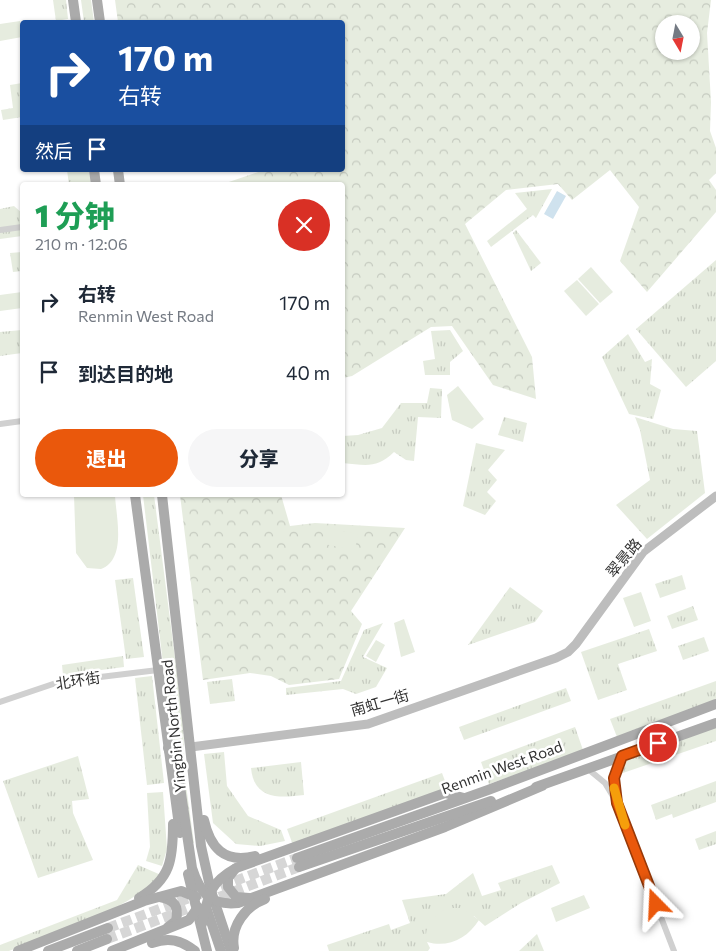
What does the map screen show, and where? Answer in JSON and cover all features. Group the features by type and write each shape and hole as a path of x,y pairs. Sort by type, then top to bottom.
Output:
{"main road":[{"path":"73,0 76,20"},
{"path":"97,0 100,20"},
{"name":"翠景路","path":"568,652 643,552 716,496"},
{"path":"135,497 182,847 204,899 221,951"},
{"name":"Yingbin North Road","path":"162,497 207,874 204,899"},
{"name":"南虹一街","path":"192,747 368,724 556,658 568,652"},
{"name":"Renmin West Road","path":"716,704 464,798 298,863 542,786 587,768 716,723"},
{"path":"168,748 178,773 192,868 196,881 231,951"},
{"path":"195,783 207,833 212,845 223,853 235,858 247,858 294,847"},
{"path":"18,951 109,915 158,897 181,891 226,904 238,903 445,827 542,786"},
{"path":"112,951 189,920 219,878 236,868 445,793 464,798"},
{"path":"109,915 157,887 167,872 173,852 175,803"},
{"path":"235,951 233,941 236,926 245,911 256,902 348,863"},
{"path":"236,868 228,878 228,887 236,896 251,898"},
{"path":"158,897 169,899 176,904 178,910 176,921 159,933"},
{"path":"204,899 201,928 207,951"},
{"path":"48,951 108,928"},
{"path":"77,951 107,939"},
{"path":"130,951 162,939 172,939 185,944 195,951"}],"street":[{"path":"0,230 20,227"},
{"path":"0,424 20,421"},
{"name":"北环街","path":"0,702 59,682 158,670"},
{"path":"617,803 614,778 622,756"},
{"path":"587,768 602,780 617,803 674,951"}],"green space":[{"path":"53,0 66,0 68,19 56,20"},
{"path":"81,0 91,0 94,20 84,20"},
{"path":"115,0 711,0 707,33 711,102 710,131 716,148 716,173 709,180 716,190 716,212 647,292 620,261 639,207 610,170 572,200 558,184 506,190 465,224 532,357 536,399 493,385 452,326 431,327 352,376 345,378 345,182 229,182 258,172 345,172 345,20 118,20"},
{"path":"20,21 20,37 0,41 0,24"},
{"path":"20,83 20,117 3,120 1,110 13,108 10,85"},
{"path":"67,172 89,172 91,182 69,182"},
{"path":"552,189 536,218 533,215 491,247 487,241 527,209 515,193"},
{"path":"14,206 20,211 20,236 0,239 0,209"},
{"path":"516,230 541,263 531,271 513,233"},
{"path":"20,252 20,271 13,272 10,253"},
{"path":"716,260 716,361 686,387 636,329"},
{"path":"591,267 613,292 600,303 578,279"},
{"path":"577,280 599,304 586,316 564,291"},
{"path":"20,292 20,308 0,311 0,295"},
{"path":"20,330 20,353 0,356 0,332"},
{"path":"450,330 463,351 450,362 450,375 425,375 423,361 435,359 431,331"},
{"path":"628,334 645,362 652,359 650,384 661,390 653,419 629,414 602,357"},
{"path":"458,386 484,419 472,429 452,420 447,395"},
{"path":"430,388 442,389 441,418 418,417 414,461 406,460 394,452 382,461 370,465 345,463 345,436 358,435 382,428 401,403 427,403"},
{"path":"504,417 527,423 523,442 498,435"},
{"path":"635,417 673,429 697,431 705,493 647,539 616,505 650,480 640,430"},
{"path":"476,443 505,450 488,470 497,480 487,492 496,501 485,515 463,506"},
{"path":"74,497 115,497 118,525 117,547 109,564 101,569 87,568 76,553"},
{"path":"143,497 154,497 183,720 185,778 194,843 191,842 183,779 171,731"},
{"path":"180,497 282,497 290,526 315,523 405,528 351,611 362,624 339,679 289,685 271,676 250,673 203,680"},
{"path":"326,528 358,534 355,550 324,544"},
{"path":"682,575 686,589 660,598 655,584"},
{"path":"133,578 144,657 126,659 115,580"},
{"path":"510,587 543,611 535,622 468,645"},
{"path":"641,592 651,621 634,627 623,598"},
{"path":"693,606 698,620 672,629 667,616"},
{"path":"404,619 415,652 401,657 394,623"},
{"path":"383,623 363,657 387,668 376,687 356,694 343,689 286,695 286,688 341,681 364,630"},
{"path":"649,629 657,651 618,664 627,690 598,700 581,652"},
{"path":"704,637 709,651 683,660 678,646"},
{"path":"376,640 385,645 376,662 366,656"},
{"path":"123,656 124,667 63,675 62,665"},
{"path":"152,676 164,783 147,785 135,678"},
{"path":"232,679 235,701 210,704 207,682"},
{"path":"716,681 716,701 617,737 610,719"},
{"path":"566,688 571,701 464,740 459,727"},
{"path":"716,726 716,741 620,774 628,757"},
{"path":"575,727 583,750 489,784 481,762"},
{"path":"224,752 227,786 248,816 281,830 285,841 260,846 236,844 213,823 204,754"},
{"path":"78,756 89,799 72,801 73,813 93,860 38,878 3,781"},
{"path":"301,762 304,795 286,797 270,795 257,786 253,778 251,768"},
{"path":"442,773 448,789 293,845 287,829"},
{"path":"716,781 716,802 673,818 672,814 656,820 651,805"},
{"path":"163,792 167,849 162,866 146,861 150,847 147,793"},
{"path":"716,831 716,844 699,850 695,839"},
{"path":"138,865 161,875 128,901 90,920 9,951 0,951 0,945 117,900"},
{"path":"552,865 560,883 521,903 485,926 474,916 427,942 430,948 428,951 329,951 327,945 389,924 391,930 410,923 402,900 446,894 473,873 482,896 501,890 498,883"},
{"path":"584,895 590,908 556,922 551,908"},
{"path":"446,908 462,908 479,920 463,937 450,943 435,944 427,942 426,936 430,922"},
{"path":"537,934 544,951 519,951"}],"water":[{"path":"557,191 566,196 553,219 544,214"}],"tunnel":[{"path":"108,928 297,858"},
{"path":"107,939 299,867"}],"slow traffic":[{"path":"614,788 625,825"}],"route":[{"path":"656,904 617,803 614,785 615,771 622,756 658,743"}]}
